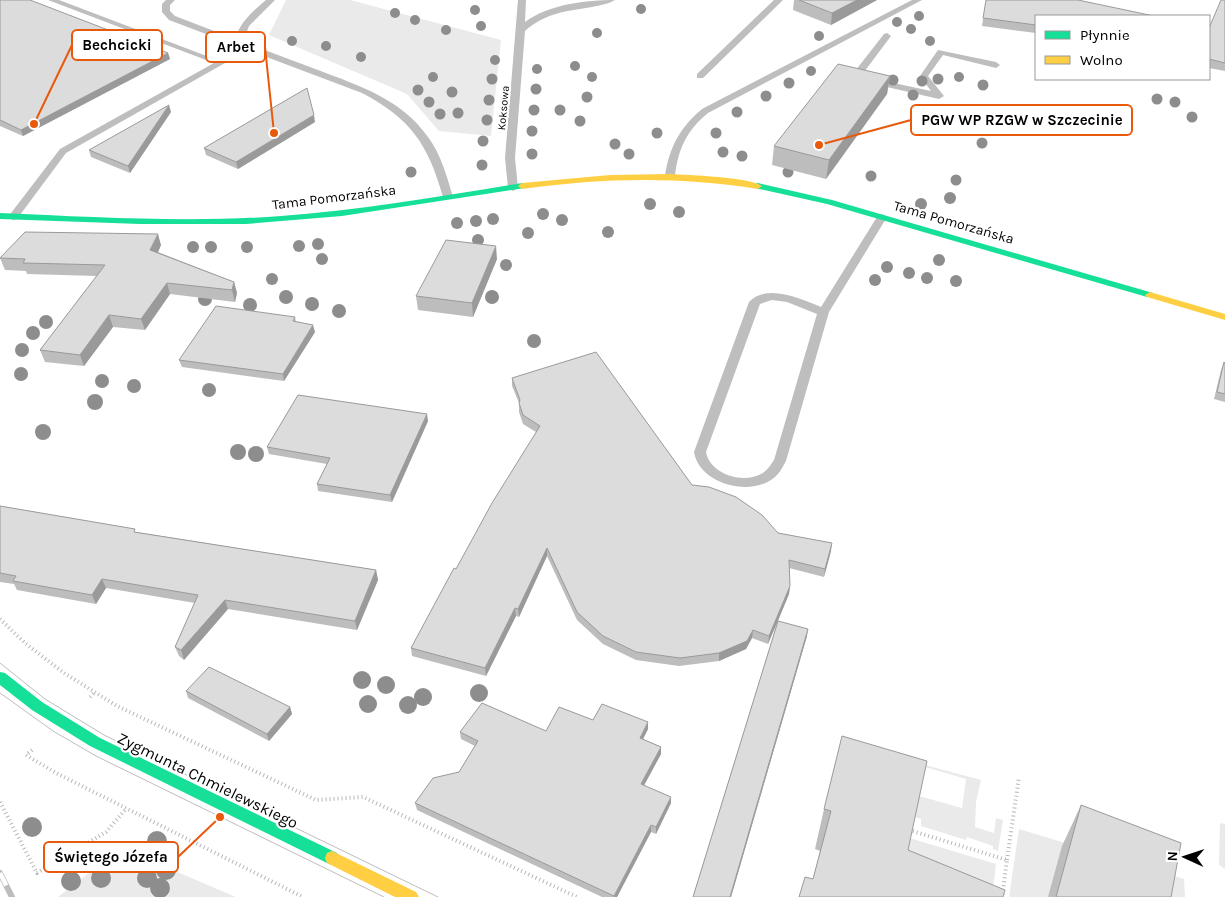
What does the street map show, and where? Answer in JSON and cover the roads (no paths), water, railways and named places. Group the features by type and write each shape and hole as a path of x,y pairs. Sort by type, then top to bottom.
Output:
{"street":[{"name":"Tama Pomorzańska","path":"0,216 208,222 274,220 371,209 513,188 610,178 670,176 721,180 762,186 882,217 1225,317"},
{"name":"Zygmunta Chmielewskiego","path":"0,677 36,706 95,742 407,896"}],"lane":[{"path":"13,217 63,151 221,63 52,0"},
{"path":"171,0 166,4 166,12 172,18 365,91 398,111 412,123 434,154 448,197"},
{"path":"238,44 238,37 248,22 271,0"},
{"name":"Koksowa","path":"513,188 510,158 522,30 522,0"},
{"path":"522,30 529,22 540,16 611,0"},
{"path":"700,76 779,0"},
{"path":"670,176 676,144 684,131 705,111 918,0"},
{"path":"887,36 855,78 939,96 924,76 942,52 996,65"},
{"path":"823,312 780,297 764,297 755,302 700,452 703,465 712,473 730,480 749,482 762,479 772,473 780,461 823,312 882,217"}],"tram line":[{"path":"0,663 45,699 104,735 438,897"},
{"path":"0,693 53,731 96,756 384,897"}],"railway":[{"path":"0,873 12,897"}],"place":[{"name":"Bechcicki","path":"34,124"},
{"name":"Arbet","path":"274,133"},
{"name":"PGW WP RZGW w Szczecinie","path":"819,145"},
{"name":"Świętego Józefa","path":"220,817"}]}
